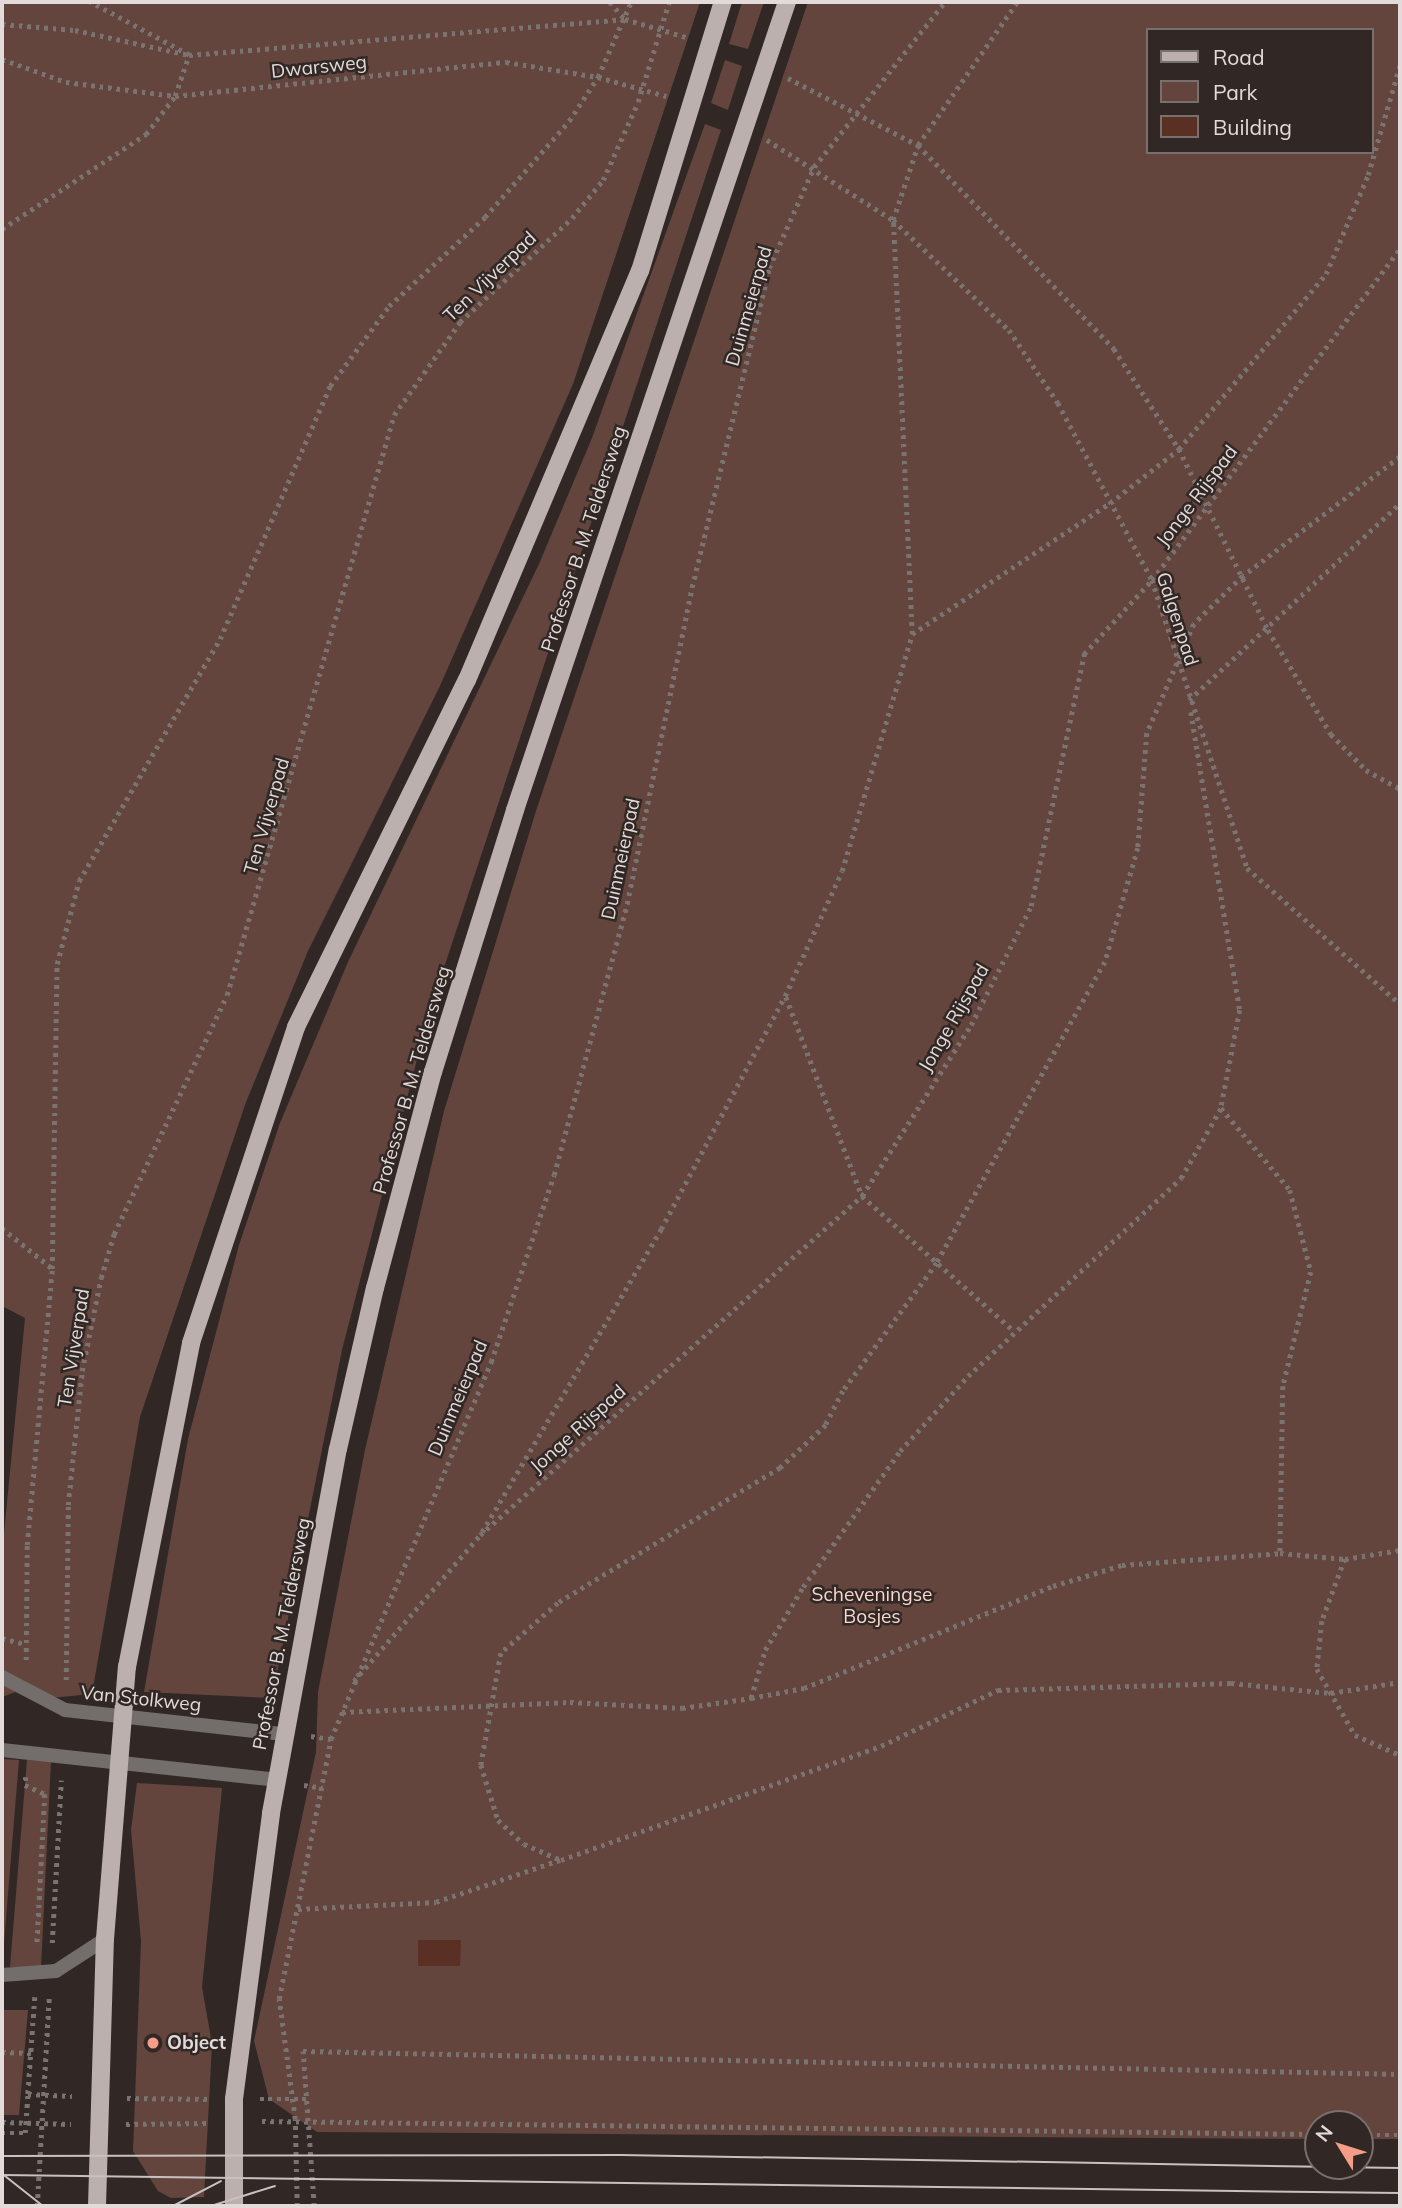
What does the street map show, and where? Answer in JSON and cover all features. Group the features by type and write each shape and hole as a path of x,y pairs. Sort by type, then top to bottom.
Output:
{"main road":[{"path":"97,2206 97,2124 105,1939 118,1763 154,1504 191,1343 253,1148 328,954 467,680 549,494 640,271 723,2"},
{"name":"Professor B. M. Teldersweg","path":"234,2206 234,2099 276,1780 338,1449 433,1072 787,2"}],"street":[{"name":"Van Stolkweg","path":"2,1677 65,1710 284,1734"},
{"path":"2,1750 276,1780"},
{"path":"2,1975 43,1972 105,1939"}],"path":[{"path":"90,2 189,55"},
{"path":"610,2 625,19"},
{"path":"14,1664 27,1666 27,1545 52,1269 57,964 79,881 220,639 316,415 347,359 389,306 513,186 598,77 631,2"},
{"name":"Ten Vijverpad","path":"65,1710 68,1505 82,1371 101,1278 114,1234 227,995 394,415 460,322 572,218 603,180 641,91 669,2"},
{"name":"Duinmeierpad","path":"297,2206 295,2119 279,1999 331,1740 351,1684 491,1362 554,1175 626,904 769,268 814,167 857,108 945,2"},
{"path":"480,1535 661,1229 785,996 842,871 912,634 893,220 918,145 1017,2"},
{"path":"2,24 75,30 189,55 625,19 710,45"},
{"path":"2,229 146,134 175,96 189,55"},
{"name":"Dwarsweg","path":"2,60 66,82 175,96 506,62 598,77 641,91"},
{"path":"1374,154 1400,65"},
{"path":"765,67 857,108 918,145 1114,349 1179,449 1268,629 1331,734 1366,770 1400,789"},
{"path":"912,634 1110,503 1179,449 1326,274 1374,154"},
{"name":"Galgenpad","path":"814,167 893,220 1009,330 1058,403 1152,580 1176,664 1247,868 1400,1004"},
{"name":"Jonge Rijspad","path":"351,1684 480,1535 862,1196 971,1025 1031,906 1084,654 1152,580 1400,249"},
{"path":"561,1860 524,1844 498,1820 481,1765 500,1653 558,1603 769,1476 826,1425 843,1391 937,1263 1105,962 1138,848 1147,733 1194,624 1243,576 1400,457"},
{"path":"751,1698 765,1650 847,1523 900,1451 1014,1331 1181,1178 1222,1108 1240,1010 1189,699 1268,629 1400,503"},
{"path":"785,996 862,1196 1014,1331"},
{"path":"1222,1108 1290,1190 1311,1272 1283,1386 1280,1553"},
{"path":"2,1228 52,1269"},
{"path":"342,1712 489,1706 682,1708 751,1698 804,1688 1054,1586 1122,1565 1280,1553 1345,1559 1400,1550"},
{"path":"1345,1559 1321,1633 1317,1669 1355,1735 1400,1755"},
{"path":"2,1638 25,1644"},
{"path":"298,1909 436,1902 881,1746 998,1690 1231,1683 1331,1693 1400,1682"},
{"path":"29,1754 25,1785 45,1794 43,2095 37,2206"},
{"path":"2,2133 25,2133 43,1972 62,1756"},
{"path":"314,2206 303,2051 1400,2074"},
{"path":"2,2052 32,2053"},
{"path":"28,2094 99,2098 308,2099"},
{"path":"2,2122 97,2124 295,2119 1304,2134"},
{"path":"1374,2135 1400,2135"}],"green space":[{"path":"2,2 700,2 573,384 439,688 308,951 246,1102 140,1417 92,1694 50,1698 24,1689 2,1697 2,1554 25,1318 2,1306"},
{"path":"742,2 764,2 748,49 729,44"},
{"name":"Scheveningse Bosjes","path":"808,2 1400,2 1400,2139 1374,2139 1374,2110 1304,2110 1304,2139 317,2132 269,2099 254,2041 316,1752 318,1692 365,1450 444,1111 536,811"},
{"path":"725,60 742,66 728,110 711,103"},
{"path":"705,124 721,130 429,1013 342,1350 272,1698 144,1692 188,1439 239,1245 280,1123 348,962 539,564 592,438"},
{"path":"2,1759 19,1760 2,1967"},
{"path":"27,1760 51,1761 41,1967 10,1967"},
{"path":"137,1783 222,1788 202,1987 212,2044 204,2197 171,2198 158,2191 133,2151 141,1941 131,1830"},
{"path":"2,2010 28,2010 19,2115 2,2115"}],"building":[{"path":"418,1940 461,1940 460,1966 418,1966"}],"tram line":[{"path":"2,2156 621,2155 1400,2168"},
{"path":"2,2175 1400,2193"},
{"path":"5,2176 43,2206"},
{"path":"173,2206 221,2181"},
{"path":"211,2206 275,2186"}],"place":[{"name":"Object","path":"153,2043"}]}
